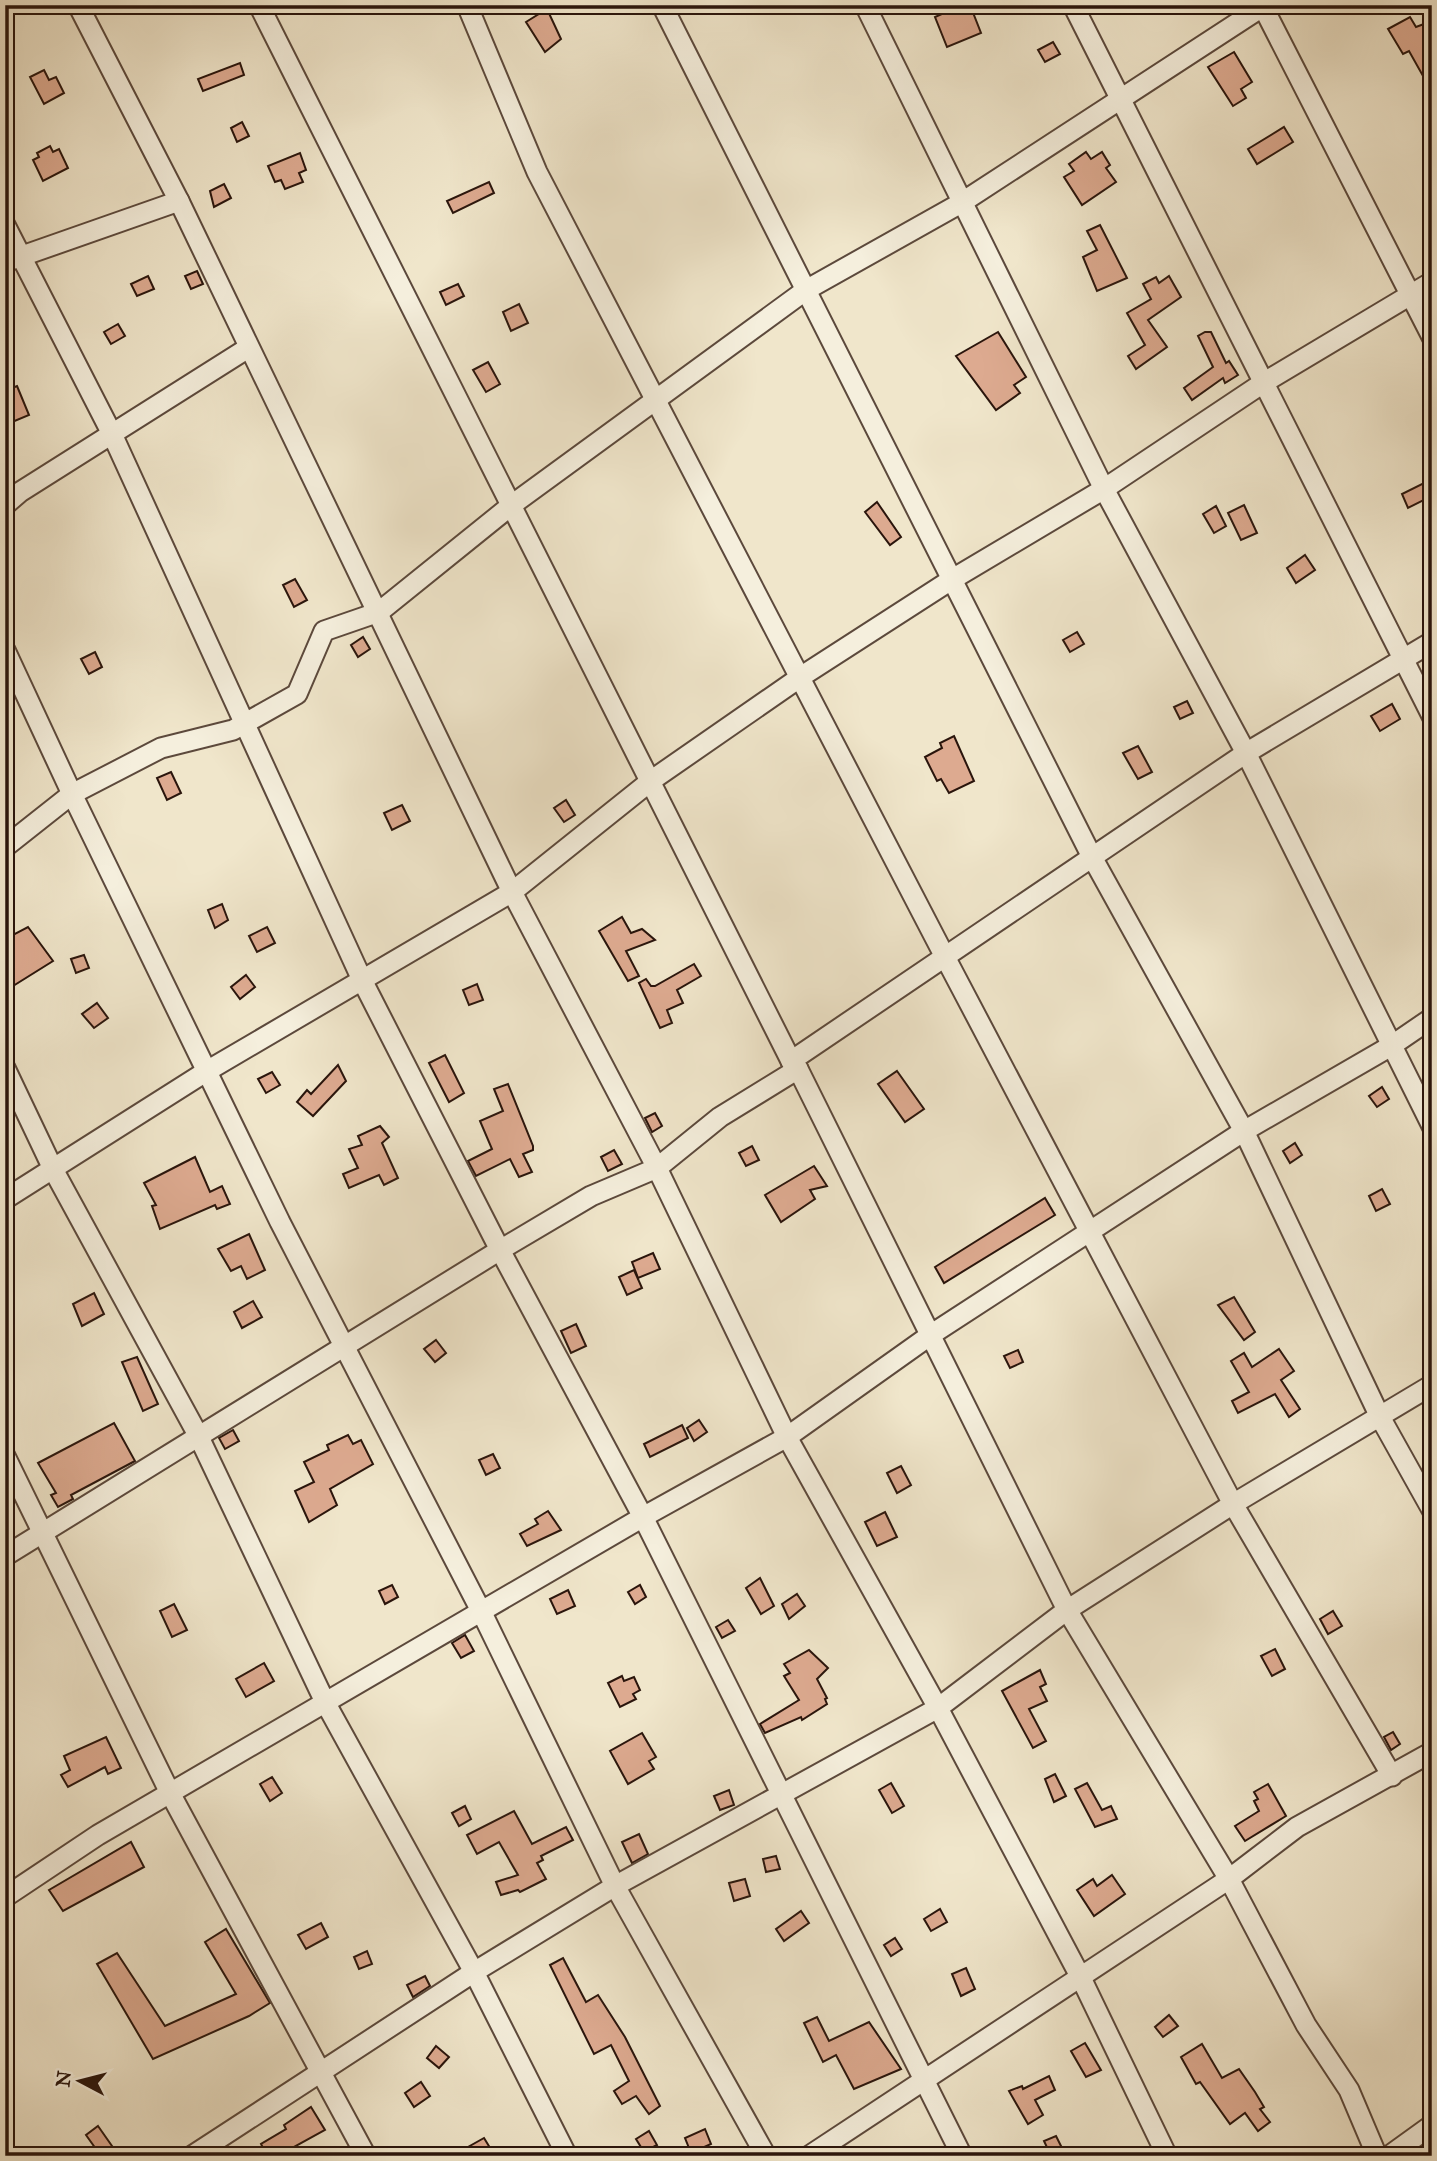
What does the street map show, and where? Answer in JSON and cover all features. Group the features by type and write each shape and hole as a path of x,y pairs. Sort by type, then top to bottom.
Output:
{"street":[{"path":"78,5 179,201 512,892 657,1168 787,1437 938,1708 1081,1978 1167,2156"},
{"path":"259,5 932,1334 1067,1610 1229,1879 1306,2025 1349,2090 1377,2156"},
{"path":"467,5 537,172 802,676 944,955 1233,1504 1392,1776"},
{"path":"662,5 1092,857 1244,1132 1380,1417 1432,1510"},
{"path":"865,5 1104,489 1247,753 1432,1126"},
{"path":"1073,5 1432,716"},
{"path":"5,847 72,794 161,748 244,724 297,694 324,631 379,612 513,504 806,290 961,203 1263,6 1432,337"},
{"path":"13,260 179,201"},
{"path":"5,225 13,260 112,434 363,982 500,1250 643,1517 962,2156"},
{"path":"5,1199 54,1171 206,1071 363,982 512,892 652,780 802,676 951,580 1104,489 1263,383 1432,282"},
{"path":"5,505 248,348"},
{"path":"5,1556 500,1250 591,1196 657,1168 720,1117 944,955 1247,753 1432,642"},
{"path":"5,650 206,1071 344,1347 481,1611 615,1886 766,2156"},
{"path":"5,1897 98,1835 643,1517 787,1437 932,1334 1244,1132 1432,1018"},
{"path":"5,1068 54,1171 198,1435 325,1702 474,1972 567,2156"},
{"path":"192,2156 474,1972 615,1886 938,1708 1067,1610 1233,1504 1432,1385"},
{"path":"5,1456 170,1793 366,2156"},
{"path":"809,2156 1229,1879 1297,1827 1432,1752"},
{"path":"1389,2156 1432,2125"}],"building":[{"path":"962,5 970,5 981,33 947,47 935,17"},
{"path":"547,9 561,39 545,52 526,22"},
{"path":"1410,17 1416,27 1432,21 1432,92 1409,51 1403,54 1388,29"},
{"path":"1053,42 1060,54 1045,62 1038,50"},
{"path":"1234,52 1252,82 1241,89 1246,98 1233,106 1208,67"},
{"path":"240,63 244,75 203,91 198,79"},
{"path":"44,70 49,80 56,77 64,93 44,104 30,77"},
{"path":"242,122 249,136 237,142 231,128"},
{"path":"1284,127 1293,142 1257,164 1248,149"},
{"path":"50,146 53,152 59,149 68,168 43,181 33,160 39,157 37,153"},
{"path":"1086,152 1091,159 1102,152 1110,165 1106,168 1116,182 1082,205 1064,177 1074,171 1069,164"},
{"path":"300,153 306,170 299,173 303,182 285,189 281,180 275,182 268,166"},
{"path":"489,182 494,193 453,213 447,201"},
{"path":"224,184 231,198 214,207 210,191"},
{"path":"1100,225 1127,278 1097,291 1083,257 1097,250 1087,231"},
{"path":"197,271 203,284 191,289 185,276"},
{"path":"148,276 154,289 137,296 131,284"},
{"path":"1169,276 1181,297 1148,320 1167,347 1136,369 1128,356 1145,345 1127,313 1151,299 1143,284 1156,277 1159,283"},
{"path":"458,284 464,296 446,305 440,292"},
{"path":"519,304 528,323 511,331 503,312"},
{"path":"118,324 125,336 111,344 104,332"},
{"path":"998,332 1026,377 1014,385 1020,393 996,410 956,356"},
{"path":"1211,332 1226,363 1229,361 1238,375 1225,383 1223,378 1192,400 1184,388 1213,367 1198,336"},
{"path":"488,362 500,384 486,392 473,370"},
{"path":"17,386 29,415 5,425 5,391"},
{"path":"1432,479 1432,496 1408,508 1402,494"},
{"path":"877,502 901,537 890,545 865,512"},
{"path":"1244,505 1257,533 1241,540 1228,513"},
{"path":"1216,506 1226,526 1214,533 1203,514"},
{"path":"1305,555 1315,570 1296,583 1287,568"},
{"path":"295,579 307,600 294,607 283,585"},
{"path":"1077,632 1084,644 1070,652 1063,640"},
{"path":"363,637 370,649 358,657 351,645"},
{"path":"95,652 102,667 89,674 81,659"},
{"path":"1187,701 1193,713 1180,719 1174,707"},
{"path":"1392,704 1400,719 1380,731 1371,716"},
{"path":"954,736 974,781 949,793 941,779 937,781 925,757 942,748 940,743"},
{"path":"1138,746 1152,772 1138,779 1123,753"},
{"path":"171,772 181,793 167,800 157,778"},
{"path":"566,800 575,815 564,822 554,808"},
{"path":"402,805 410,821 392,830 384,813"},
{"path":"222,904 228,920 215,928 208,910"},
{"path":"622,917 631,933 642,929 655,940 626,951 639,976 628,981 599,931"},
{"path":"28,927 53,961 5,991 5,939"},
{"path":"267,927 275,943 257,952 249,936"},
{"path":"84,955 89,968 76,973 71,959"},
{"path":"694,964 701,976 677,990 683,1003 667,1010 672,1023 660,1028 639,983 646,979 651,986 655,986"},
{"path":"246,975 255,987 240,999 231,987"},
{"path":"477,984 483,1000 469,1005 463,990"},
{"path":"97,1003 108,1018 94,1028 82,1014"},
{"path":"445,1055 464,1093 449,1102 429,1063"},
{"path":"338,1065 346,1081 313,1116 297,1102 307,1090 311,1094"},
{"path":"897,1071 924,1109 905,1122 878,1084"},
{"path":"272,1072 280,1085 266,1093 258,1079"},
{"path":"508,1084 533,1146 533,1150 523,1154 532,1172 519,1177 510,1159 476,1176 468,1161 492,1149 480,1121 503,1111 494,1089"},
{"path":"1382,1087 1389,1099 1377,1107 1369,1096"},
{"path":"655,1113 662,1126 652,1132 645,1118"},
{"path":"380,1126 389,1137 382,1143 398,1178 384,1185 379,1175 349,1188 343,1174 358,1168 349,1149 362,1145 358,1136"},
{"path":"1295,1143 1302,1155 1290,1163 1283,1151"},
{"path":"752,1146 759,1160 746,1166 739,1153"},
{"path":"614,1150 622,1164 608,1171 601,1157"},
{"path":"195,1157 210,1192 222,1186 230,1204 217,1209 215,1205 160,1229 152,1206 156,1205 144,1183"},
{"path":"814,1166 827,1186 810,1190 815,1199 781,1222 765,1195"},
{"path":"1382,1189 1390,1204 1376,1211 1369,1196"},
{"path":"1045,1198 1055,1215 944,1283 935,1267"},
{"path":"249,1234 265,1270 247,1279 241,1266 231,1271 218,1249"},
{"path":"653,1253 660,1269 638,1278 632,1262"},
{"path":"634,1270 642,1288 627,1295 619,1277"},
{"path":"94,1293 104,1314 82,1326 73,1304"},
{"path":"1234,1297 1255,1332 1244,1340 1218,1305"},
{"path":"253,1301 262,1317 242,1328 234,1312"},
{"path":"576,1324 586,1346 571,1353 561,1331"},
{"path":"436,1340 446,1353 435,1362 424,1349"},
{"path":"1279,1349 1294,1371 1281,1380 1300,1409 1289,1417 1275,1394 1238,1413 1232,1401 1249,1392 1231,1361 1244,1353 1252,1367"},
{"path":"1018,1350 1023,1362 1010,1368 1004,1356"},
{"path":"137,1357 158,1404 143,1411 122,1362"},
{"path":"699,1420 707,1432 694,1441 687,1428"},
{"path":"114,1423 135,1461 71,1495 73,1499 58,1507 51,1495 56,1493 38,1463"},
{"path":"682,1425 688,1438 650,1457 644,1444"},
{"path":"233,1430 239,1441 225,1449 219,1438"},
{"path":"348,1435 353,1444 361,1440 373,1464 330,1489 337,1505 309,1522 295,1491 314,1482 304,1462 329,1450 327,1445"},
{"path":"493,1454 500,1468 486,1475 479,1460"},
{"path":"901,1466 911,1485 897,1493 887,1473"},
{"path":"548,1511 561,1530 527,1546 520,1534 538,1524 535,1519"},
{"path":"885,1512 897,1537 877,1546 865,1522"},
{"path":"760,1578 774,1606 761,1614 746,1588"},
{"path":"392,1585 398,1597 385,1604 379,1591"},
{"path":"640,1585 646,1597 635,1604 628,1592"},
{"path":"568,1590 575,1606 557,1614 550,1599"},
{"path":"797,1594 805,1606 789,1619 782,1604"},
{"path":"174,1604 187,1630 172,1637 160,1611"},
{"path":"1333,1611 1342,1626 1328,1634 1320,1619"},
{"path":"728,1620 735,1631 722,1638 716,1627"},
{"path":"465,1635 474,1651 461,1658 452,1643"},
{"path":"1275,1649 1285,1669 1272,1676 1261,1656"},
{"path":"809,1650 828,1668 817,1679 827,1698 827,1704 802,1720 801,1717 765,1733 760,1724 799,1700 784,1676 790,1673 784,1664"},
{"path":"264,1663 274,1681 246,1697 236,1679"},
{"path":"1040,1670 1046,1684 1040,1687 1047,1701 1029,1709 1046,1741 1033,1748 1002,1691"},
{"path":"622,1676 624,1681 634,1677 640,1690 633,1694 636,1699 620,1707 608,1683"},
{"path":"1393,1732 1400,1744 1391,1750 1384,1737"},
{"path":"642,1733 656,1757 649,1761 654,1769 628,1784 610,1751"},
{"path":"106,1737 121,1768 108,1774 105,1767 68,1787 61,1775 70,1770 64,1756"},
{"path":"1055,1774 1066,1796 1054,1802 1045,1779"},
{"path":"272,1777 282,1793 270,1801 260,1784"},
{"path":"891,1783 904,1806 892,1813 879,1790"},
{"path":"1087,1783 1102,1810 1111,1806 1117,1819 1095,1827 1075,1789"},
{"path":"1268,1784 1286,1816 1245,1841 1235,1826 1259,1811 1254,1801 1258,1799 1254,1792"},
{"path":"729,1790 734,1805 720,1810 714,1796"},
{"path":"465,1806 471,1819 459,1826 452,1813"},
{"path":"514,1811 532,1844 566,1827 573,1840 541,1856 543,1860 537,1863 546,1879 520,1892 518,1890 501,1895 496,1882 518,1875 499,1842 477,1854 467,1835"},
{"path":"639,1834 648,1854 632,1863 622,1842"},
{"path":"131,1842 144,1867 63,1911 49,1890"},
{"path":"776,1856 780,1869 766,1872 763,1859"},
{"path":"1112,1875 1125,1894 1094,1916 1077,1890 1093,1879 1097,1886"},
{"path":"745,1879 750,1896 734,1901 729,1883"},
{"path":"940,1909 947,1922 931,1931 924,1919"},
{"path":"801,1911 809,1923 784,1941 776,1929"},
{"path":"321,1923 328,1937 306,1949 298,1935"},
{"path":"226,1929 270,2003 249,2016 153,2059 97,1964 117,1953 165,2026 236,1994 205,1942"},
{"path":"895,1938 902,1949 891,1956 884,1945"},
{"path":"367,1951 372,1964 359,1969 354,1957"},
{"path":"563,1958 586,2002 598,1995 625,2037 660,2106 649,2114 636,2096 622,2104 614,2091 629,2081 611,2045 594,2054 550,1965"},
{"path":"966,1968 975,1989 961,1996 952,1974"},
{"path":"425,1976 430,1986 413,1997 407,1985"},
{"path":"1169,2015 1178,2026 1163,2037 1155,2027"},
{"path":"817,2017 829,2041 869,2022 901,2069 854,2089 836,2055 823,2062 804,2023"},
{"path":"1085,2043 1101,2070 1086,2077 1071,2051"},
{"path":"1202,2044 1222,2078 1239,2069 1264,2107 1260,2109 1270,2122 1258,2131 1245,2113 1230,2124 1200,2082 1196,2084 1181,2057"},
{"path":"436,2046 449,2057 439,2068 427,2058"},
{"path":"1049,2076 1055,2090 1035,2100 1043,2115 1028,2124 1009,2091 1022,2086 1023,2089"},
{"path":"421,2082 430,2096 414,2107 405,2093"},
{"path":"311,2107 325,2130 285,2152 283,2149 267,2156 261,2144 286,2129 284,2125"},
{"path":"98,2126 119,2156 101,2156 86,2135"},
{"path":"705,2129 711,2144 691,2153 685,2138"},
{"path":"649,2131 657,2145 644,2152 636,2139"},
{"path":"1056,2136 1066,2156 1051,2156 1044,2141"},
{"path":"484,2138 495,2156 452,2156"}]}
